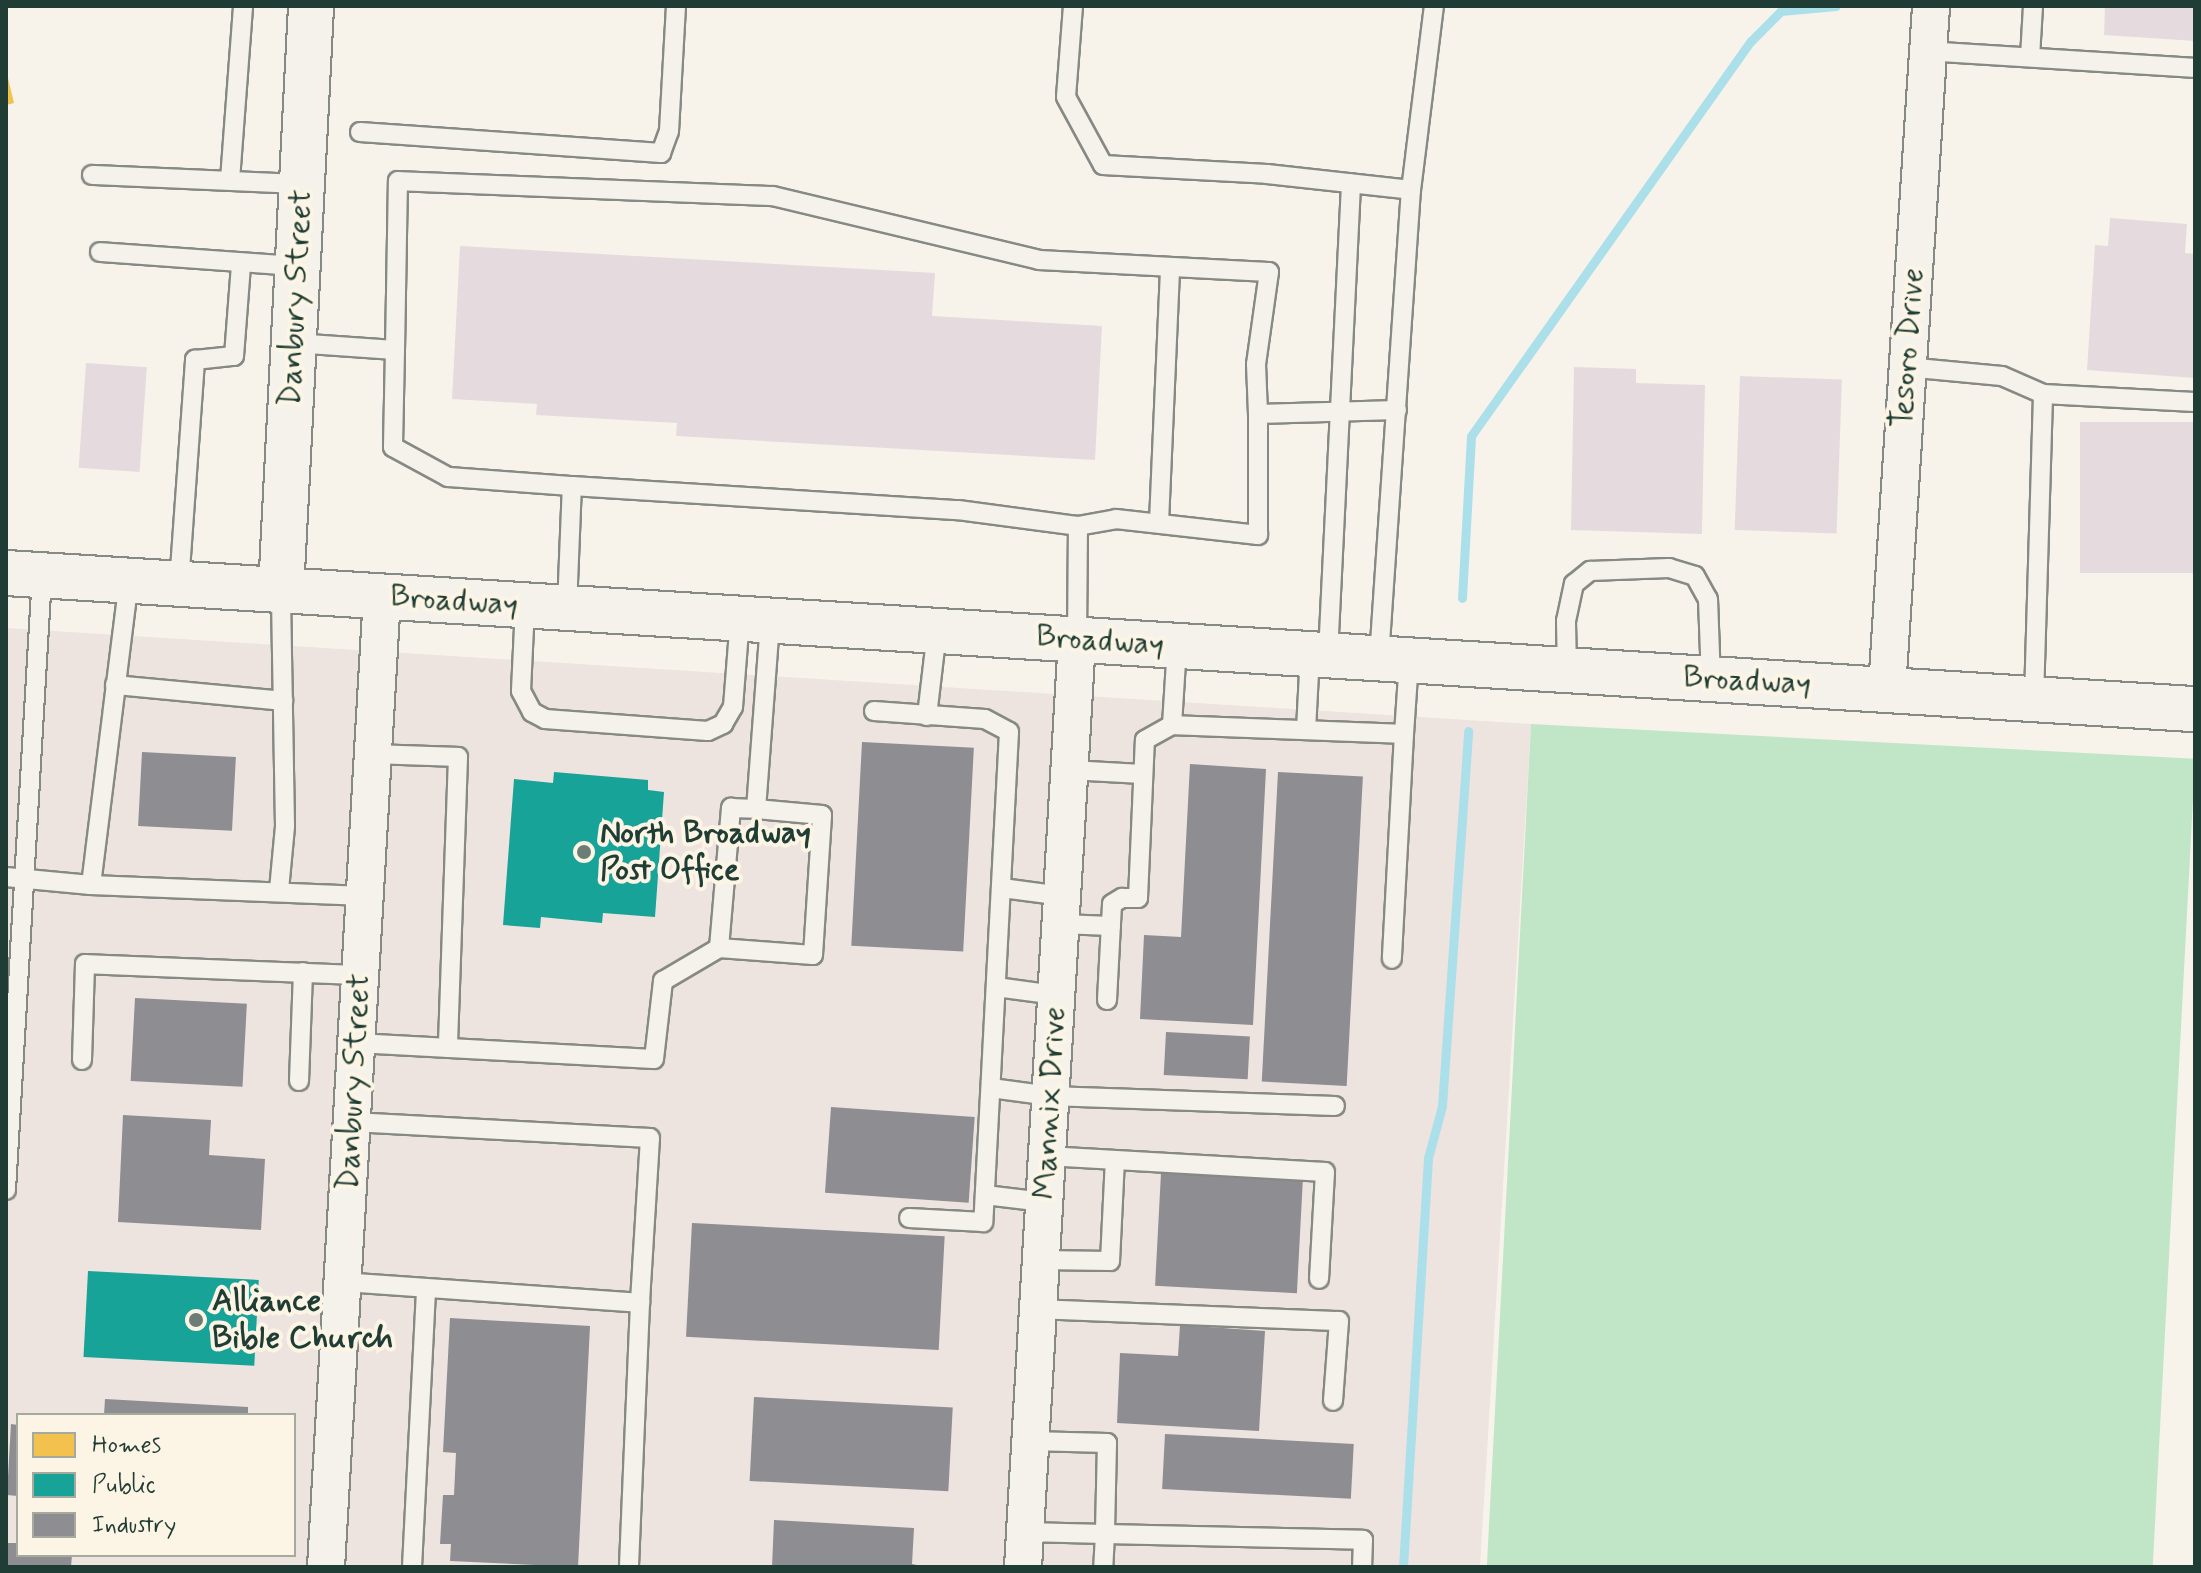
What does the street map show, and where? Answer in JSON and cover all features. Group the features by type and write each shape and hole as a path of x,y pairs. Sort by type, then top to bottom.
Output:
{"main road":[{"name":"Danbury Street","path":"281,591 311,6"},
{"name":"Broadway","path":"24,574 2195,709"}],"street":[{"name":"Tesoro Drive","path":"1887,689 1931,6"},
{"name":"Danbury Street","path":"326,1567 382,597"},
{"name":"Mannix Drive","path":"1024,1549 1077,640"}],"lane":[{"path":"230,180 243,6"},
{"path":"360,132 661,153 669,131 676,6"},
{"path":"1073,6 1066,97 1103,165 1267,174 1411,190"},
{"path":"1392,959 1404,734 1394,659 1397,410 1411,190 1434,6"},
{"path":"2030,57 2033,6"},
{"path":"1926,51 2195,68"},
{"path":"92,175 302,184"},
{"path":"398,181 773,196 1039,260 1269,272 1256,364 1258,535 1159,522 1116,519 1078,526 958,510 448,477 393,447 395,350 398,181"},
{"path":"1306,730 1319,655 1340,411 1351,184"},
{"path":"100,252 298,266"},
{"path":"179,584 195,360 234,356 241,264"},
{"path":"1159,522 1170,267"},
{"path":"294,343 395,350"},
{"path":"1906,367 2002,376 2043,394 2195,402"},
{"path":"2034,699 2043,394"},
{"path":"1258,414 1397,410"},
{"path":"572,486 546,607 521,691 525,706 545,719 708,731 723,724 733,707 755,620"},
{"path":"1077,640 1078,526"},
{"path":"1567,670 1566,621 1574,584 1590,571 1669,568 1695,576 1708,599 1711,679"},
{"path":"6,1190 24,574"},
{"path":"91,885 129,581"},
{"path":"279,890 285,826 281,591"},
{"path":"755,620 756,809"},
{"path":"927,716 937,631"},
{"path":"1172,725 1177,646"},
{"path":"115,685 283,710"},
{"path":"874,711 985,719 1009,732 983,1222 973,1225 909,1218"},
{"path":"1107,1000 1112,904 1122,898 1138,898 1145,740 1172,725 1404,734"},
{"path":"373,754 458,757 448,1048"},
{"path":"1070,770 1142,774"},
{"path":"356,1043 654,1059 663,981 719,948 813,955 822,815 731,808 719,948"},
{"path":"15,878 91,885 279,890 365,896"},
{"path":"1002,888 1111,926"},
{"path":"82,1060 85,964 360,975"},
{"path":"299,1081 303,972"},
{"path":"996,987 1056,995"},
{"path":"991,1088 1050,1096 1335,1106"},
{"path":"352,1122 650,1138 629,1567"},
{"path":"1047,1156 1325,1172 1319,1279"},
{"path":"1041,1260 1110,1261 1115,1160"},
{"path":"985,1195 1044,1202"},
{"path":"343,1282 640,1303"},
{"path":"412,1567 426,1288"},
{"path":"1038,1309 1339,1321 1333,1401"},
{"path":"1030,1441 1107,1443 1103,1567"},
{"path":"1024,1549 1105,1534 1363,1540 1362,1567"}],"shaded area":[{"path":"6,628 1531,724 1480,1567 6,1567"}],"green space":[{"path":"1531,724 2195,759 2153,1567 1487,1567"}],"building: Homes":[{"path":"6,70 14,103 6,105"}],"building: Public":[{"name":"North Broadway Post Office","path":"554,772 648,780 648,790 664,792 655,917 603,913 602,923 541,917 540,928 503,925 514,779 553,783"},
{"path":"88,1271 259,1280 254,1366 83,1357"}],"building: Industry":[{"path":"862,742 974,748 963,952 851,946"},
{"path":"142,752 236,757 232,831 138,826"},
{"path":"1190,764 1266,769 1253,1025 1140,1019 1144,935 1181,937"},
{"path":"1278,772 1363,776 1347,1086 1262,1082"},
{"path":"135,998 247,1004 243,1087 131,1081"},
{"path":"1166,1032 1250,1036 1248,1079 1164,1075"},
{"path":"831,1107 975,1117 969,1203 825,1193"},
{"path":"123,1115 211,1120 209,1155 265,1159 261,1230 118,1222"},
{"path":"1161,1173 1303,1180 1297,1293 1155,1286"},
{"path":"692,1223 945,1236 939,1350 686,1337"},
{"path":"450,1318 590,1326 578,1567 450,1561 451,1544 440,1544 443,1495 454,1495 456,1453 443,1452"},
{"path":"1180,1325 1265,1331 1259,1431 1117,1423 1120,1353 1178,1356"},
{"path":"754,1397 953,1407 948,1491 750,1481"},
{"path":"105,1399 248,1407 248,1413 104,1413"},
{"path":"11,1424 16,1425 16,1496 7,1495"},
{"path":"1165,1434 1354,1444 1351,1499 1162,1489"},
{"path":"774,1520 914,1528 912,1564 926,1567 772,1567"},
{"path":"6,1543 16,1543 16,1557 72,1557 71,1567 6,1567"}],"building: Other":[{"path":"2105,6 2195,6 2195,41 2104,35"},
{"path":"2110,218 2187,224 2185,253 2195,254 2195,378 2087,370 2095,245 2108,246"},
{"path":"460,246 935,273 932,316 1102,326 1095,460 676,436 677,423 536,415 537,404 452,399"},
{"path":"86,363 147,367 140,472 79,468"},
{"path":"1574,367 1636,369 1636,383 1705,385 1702,534 1571,530"},
{"path":"1740,376 1842,380 1837,533 1735,530"},
{"path":"2080,422 2195,422 2195,573 2080,573"}],"waterway":[{"path":"1462,598 1471,436 1751,41 1781,11 1836,6"},
{"path":"1403,1567 1428,1158 1442,1106 1468,731"}],"place":[{"name":"North Broadway Post Office","path":"584,852"},
{"name":"Alliance Bible Church","path":"196,1320"}]}
